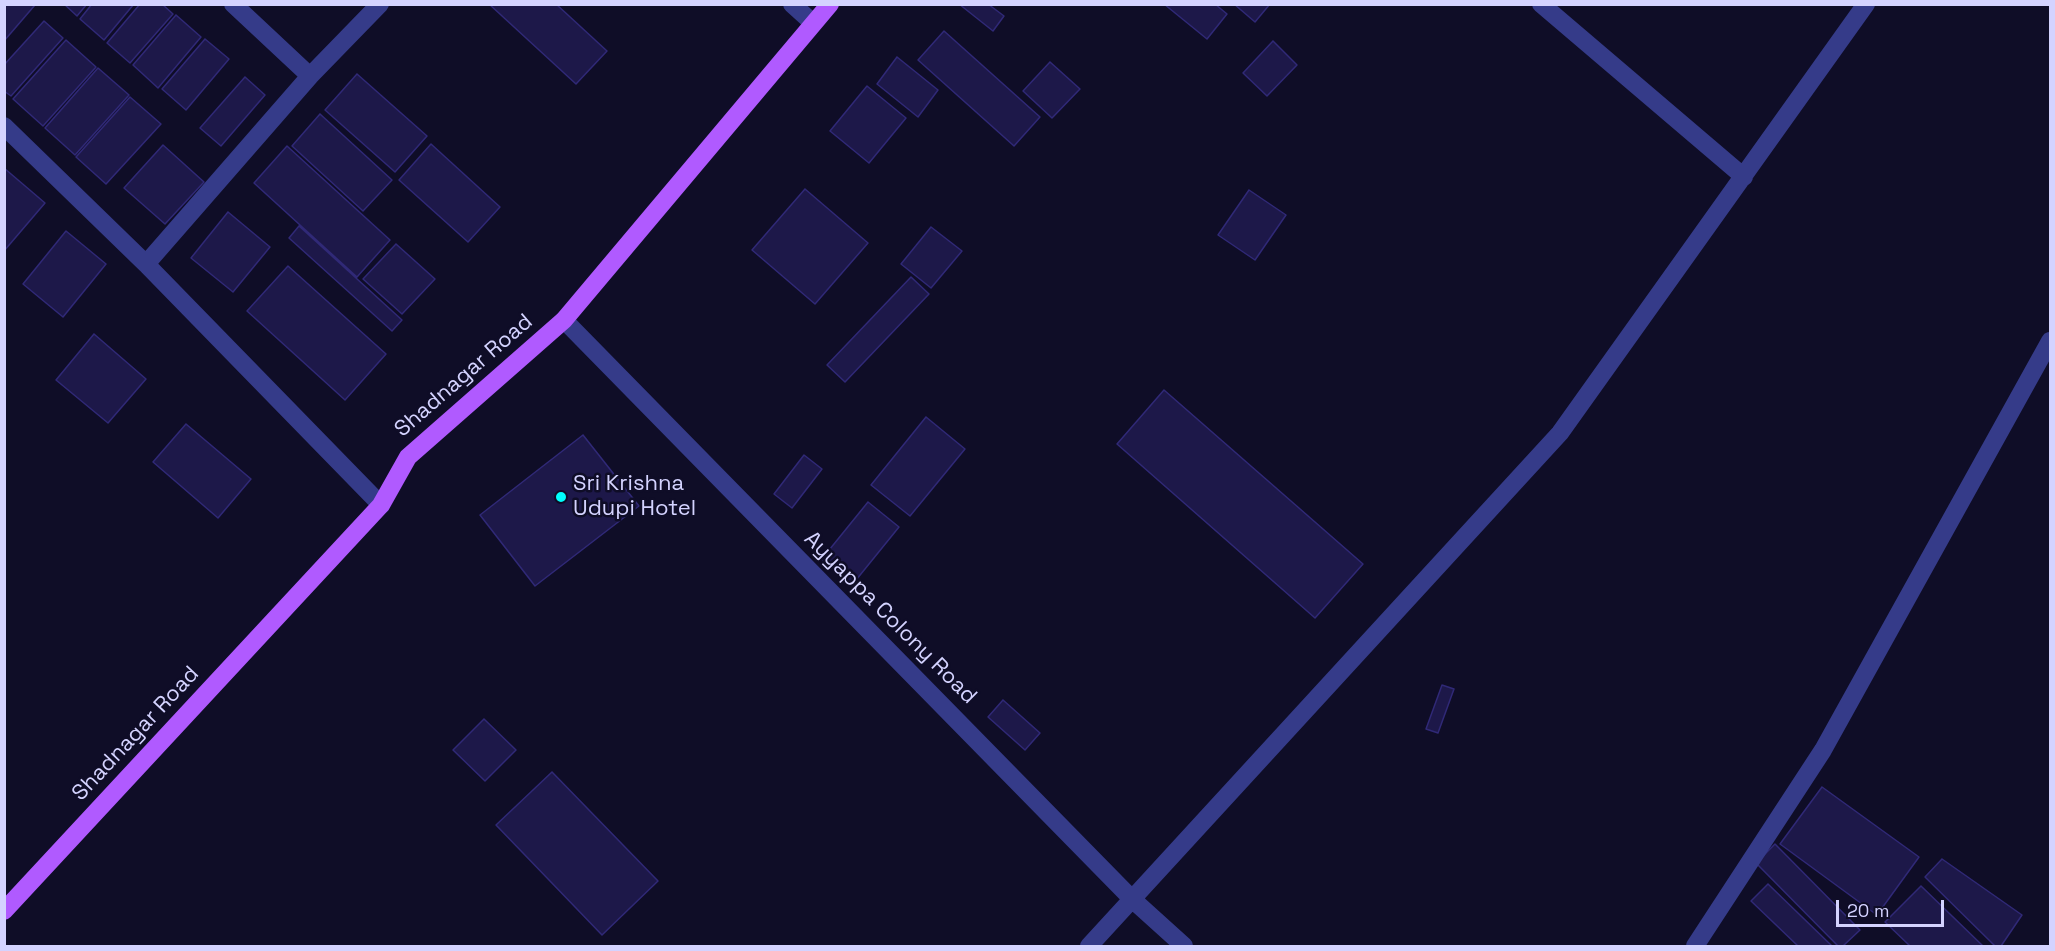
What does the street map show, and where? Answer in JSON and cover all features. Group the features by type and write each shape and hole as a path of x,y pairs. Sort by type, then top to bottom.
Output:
{"main road":[{"name":"Shadnagar Road","path":"4,911 381,505 408,457 564,320 830,4"}],"street":[{"path":"233,4 310,76"},
{"path":"146,264 310,76 380,4"},
{"path":"792,4 813,23"},
{"path":"1541,4 1744,177"},
{"path":"1089,946 1560,433 1866,4"},
{"path":"4,126 146,264 381,505"},
{"name":"Ayyappa Colony Road","path":"564,320 1132,899 1184,946"},
{"path":"1695,946 1823,750 2050,345"}],"building":[{"path":"4,4 35,5 4,41"},
{"path":"64,4 87,4 77,16"},
{"path":"92,4 134,4 104,40 80,19"},
{"path":"140,4 162,4 173,14 130,63 107,43"},
{"path":"489,4 556,4 607,51 576,84"},
{"path":"959,4 988,4 1004,16 993,31"},
{"path":"1164,4 1215,4 1227,14 1207,39"},
{"path":"1234,4 1270,4 1255,22"},
{"path":"176,15 201,37 158,88 133,65"},
{"path":"44,21 63,38 11,96 4,91 4,65"},
{"path":"944,31 1040,117 1014,146 918,60"},
{"path":"205,39 229,59 186,110 162,89"},
{"path":"66,40 96,67 43,126 13,99"},
{"path":"1273,41 1297,65 1267,96 1243,73"},
{"path":"897,57 938,90 918,117 877,84"},
{"path":"1050,62 1080,89 1052,118 1023,91"},
{"path":"98,68 129,95 75,155 45,128"},
{"path":"357,74 427,136 395,172 325,110"},
{"path":"245,77 265,95 221,146 200,128"},
{"path":"867,86 906,118 869,163 830,131"},
{"path":"130,97 161,124 106,184 76,157"},
{"path":"320,114 392,180 363,211 292,146"},
{"path":"431,144 500,207 468,242 399,180"},
{"path":"163,145 204,182 165,224 124,188"},
{"path":"287,146 390,240 357,277 254,183"},
{"path":"4,168 45,203 4,251"},
{"path":"805,189 868,243 815,304 752,250"},
{"path":"1249,190 1286,215 1255,260 1218,235"},
{"path":"228,212 270,247 233,292 191,258"},
{"path":"299,226 402,320 392,331 289,238"},
{"path":"931,227 962,251 931,288 901,264"},
{"path":"66,231 106,264 63,317 23,284"},
{"path":"396,244 435,279 402,314 363,279"},
{"path":"288,266 386,354 345,400 247,311"},
{"path":"911,277 929,294 845,382 827,365"},
{"path":"94,334 146,379 108,423 56,380"},
{"path":"1164,390 1363,564 1315,618 1117,444"},
{"path":"926,417 965,449 910,516 871,485"},
{"path":"186,424 251,479 218,518 153,462"},
{"path":"583,435 639,506 535,586 480,515"},
{"path":"804,455 822,469 792,508 774,494"},
{"path":"868,502 899,527 852,585 821,560"},
{"path":"1442,685 1454,689 1438,733 1426,729"},
{"path":"1003,700 1040,733 1025,750 988,717"},
{"path":"484,719 516,750 485,781 453,750"},
{"path":"552,772 658,881 602,935 496,825"},
{"path":"1822,787 1919,857 1877,915 1780,844"},
{"path":"1775,844 1860,930 1843,946 1838,946 1756,863"},
{"path":"1942,859 2022,915 2001,946 1995,946 1925,877"},
{"path":"1768,884 1832,946 1798,946 1751,901"},
{"path":"1921,886 1983,946 1910,946 1885,922"}],"place":[{"name":"Sri Krishna Udupi Hotel","path":"561,497"}]}
